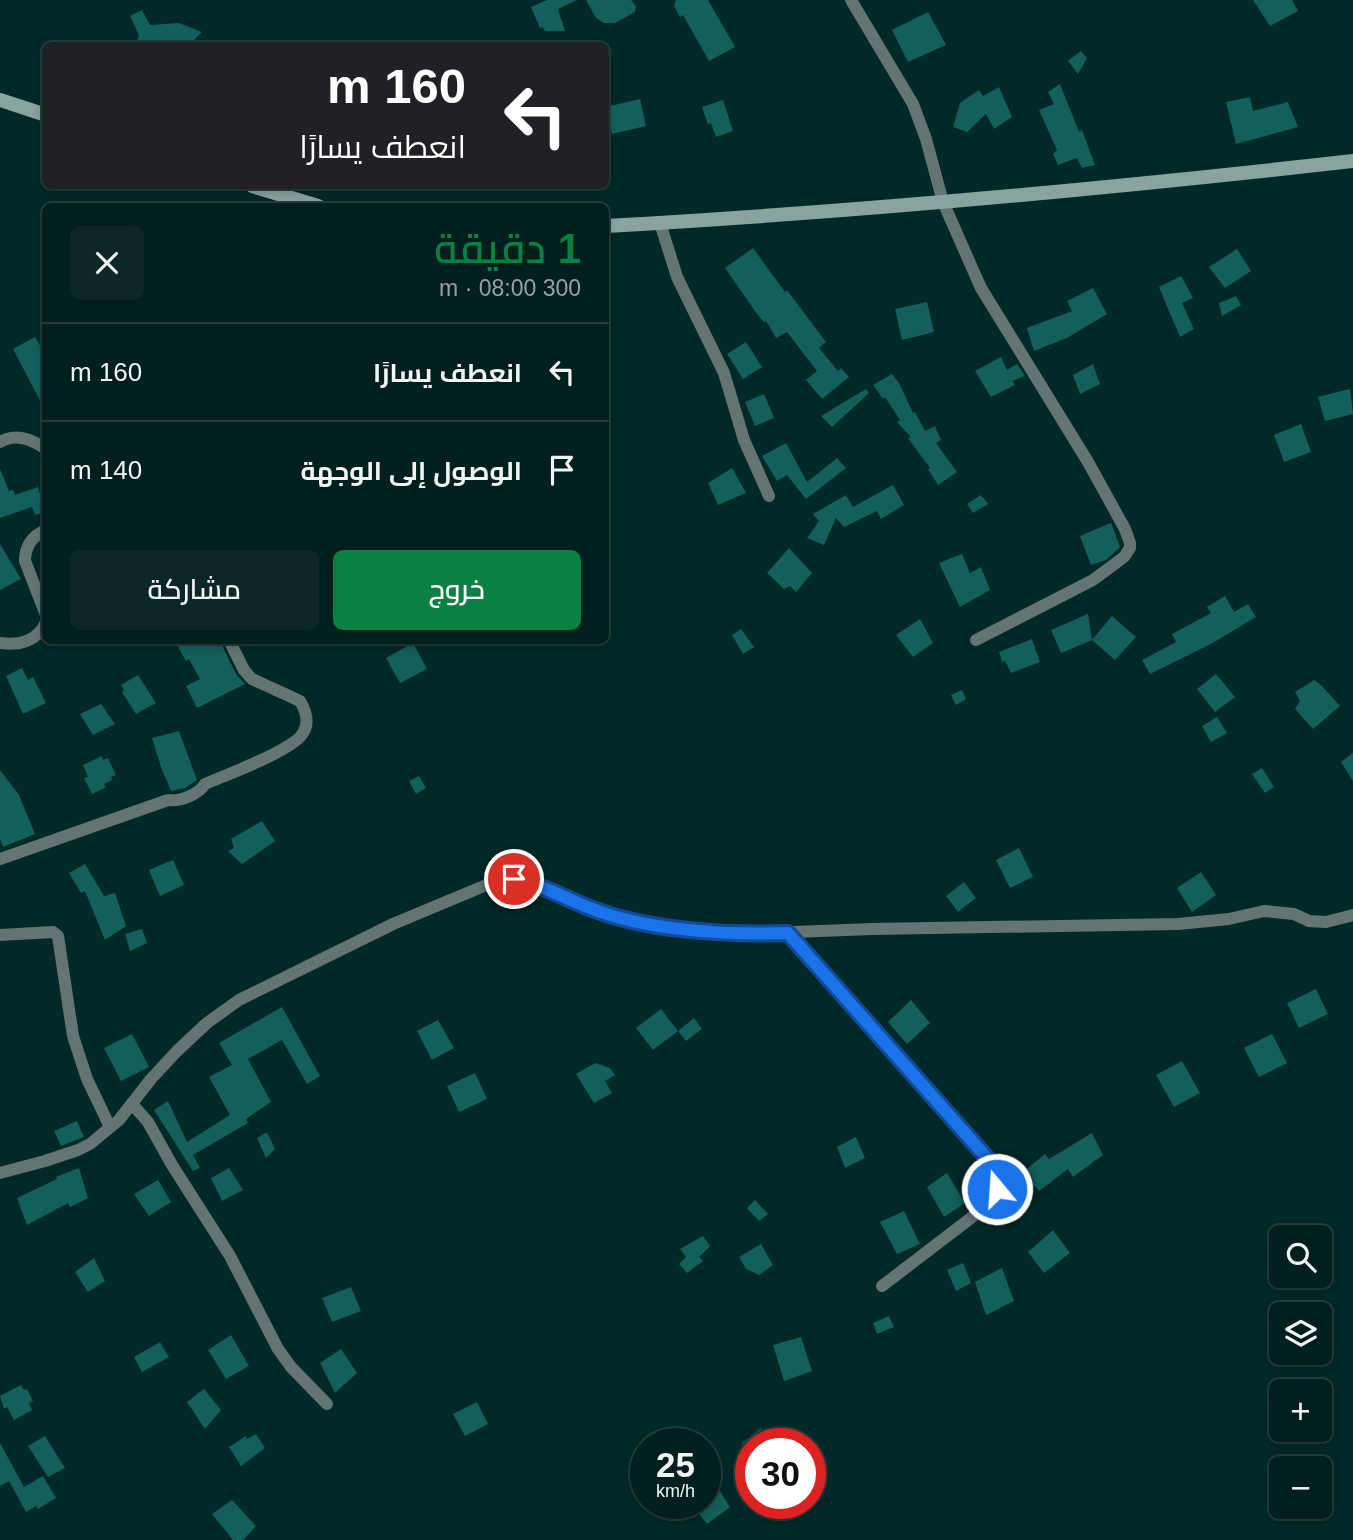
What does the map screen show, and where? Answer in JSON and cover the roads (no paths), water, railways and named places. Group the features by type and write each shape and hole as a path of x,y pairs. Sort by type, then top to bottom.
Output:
{"street":[{"path":"851,0 912,104 926,139 943,202 981,288 1088,462 1121,520 1130,543 1129,552 1116,565 1093,580 976,640"},
{"path":"0,100 42,114"},
{"path":"609,226 943,202 1353,161"},
{"path":"262,189 308,203"},
{"path":"660,223 677,277 724,373 744,440 769,496"},
{"path":"0,442 25,438 42,447"},
{"path":"42,532 30,541 25,561 42,605"},
{"path":"0,643 12,645 26,641 42,629"},
{"path":"0,859 168,800 175,801 296,741 303,733 307,716 300,701 251,679 231,644"},
{"path":"0,1173 78,1150 110,1127 177,1051 239,1000 393,924 496,881 514,879 529,882 590,908 672,928 745,934 1178,924 1229,919 1264,911 1294,914 1309,921 1326,922 1353,915"},
{"path":"0,934 53,932 58,936 73,1036 87,1079 110,1127"},
{"path":"788,933 995,1167 997,1189 984,1208 882,1286"},
{"path":"132,1104 148,1122 177,1174 230,1256 278,1349 299,1376 327,1404"}]}
